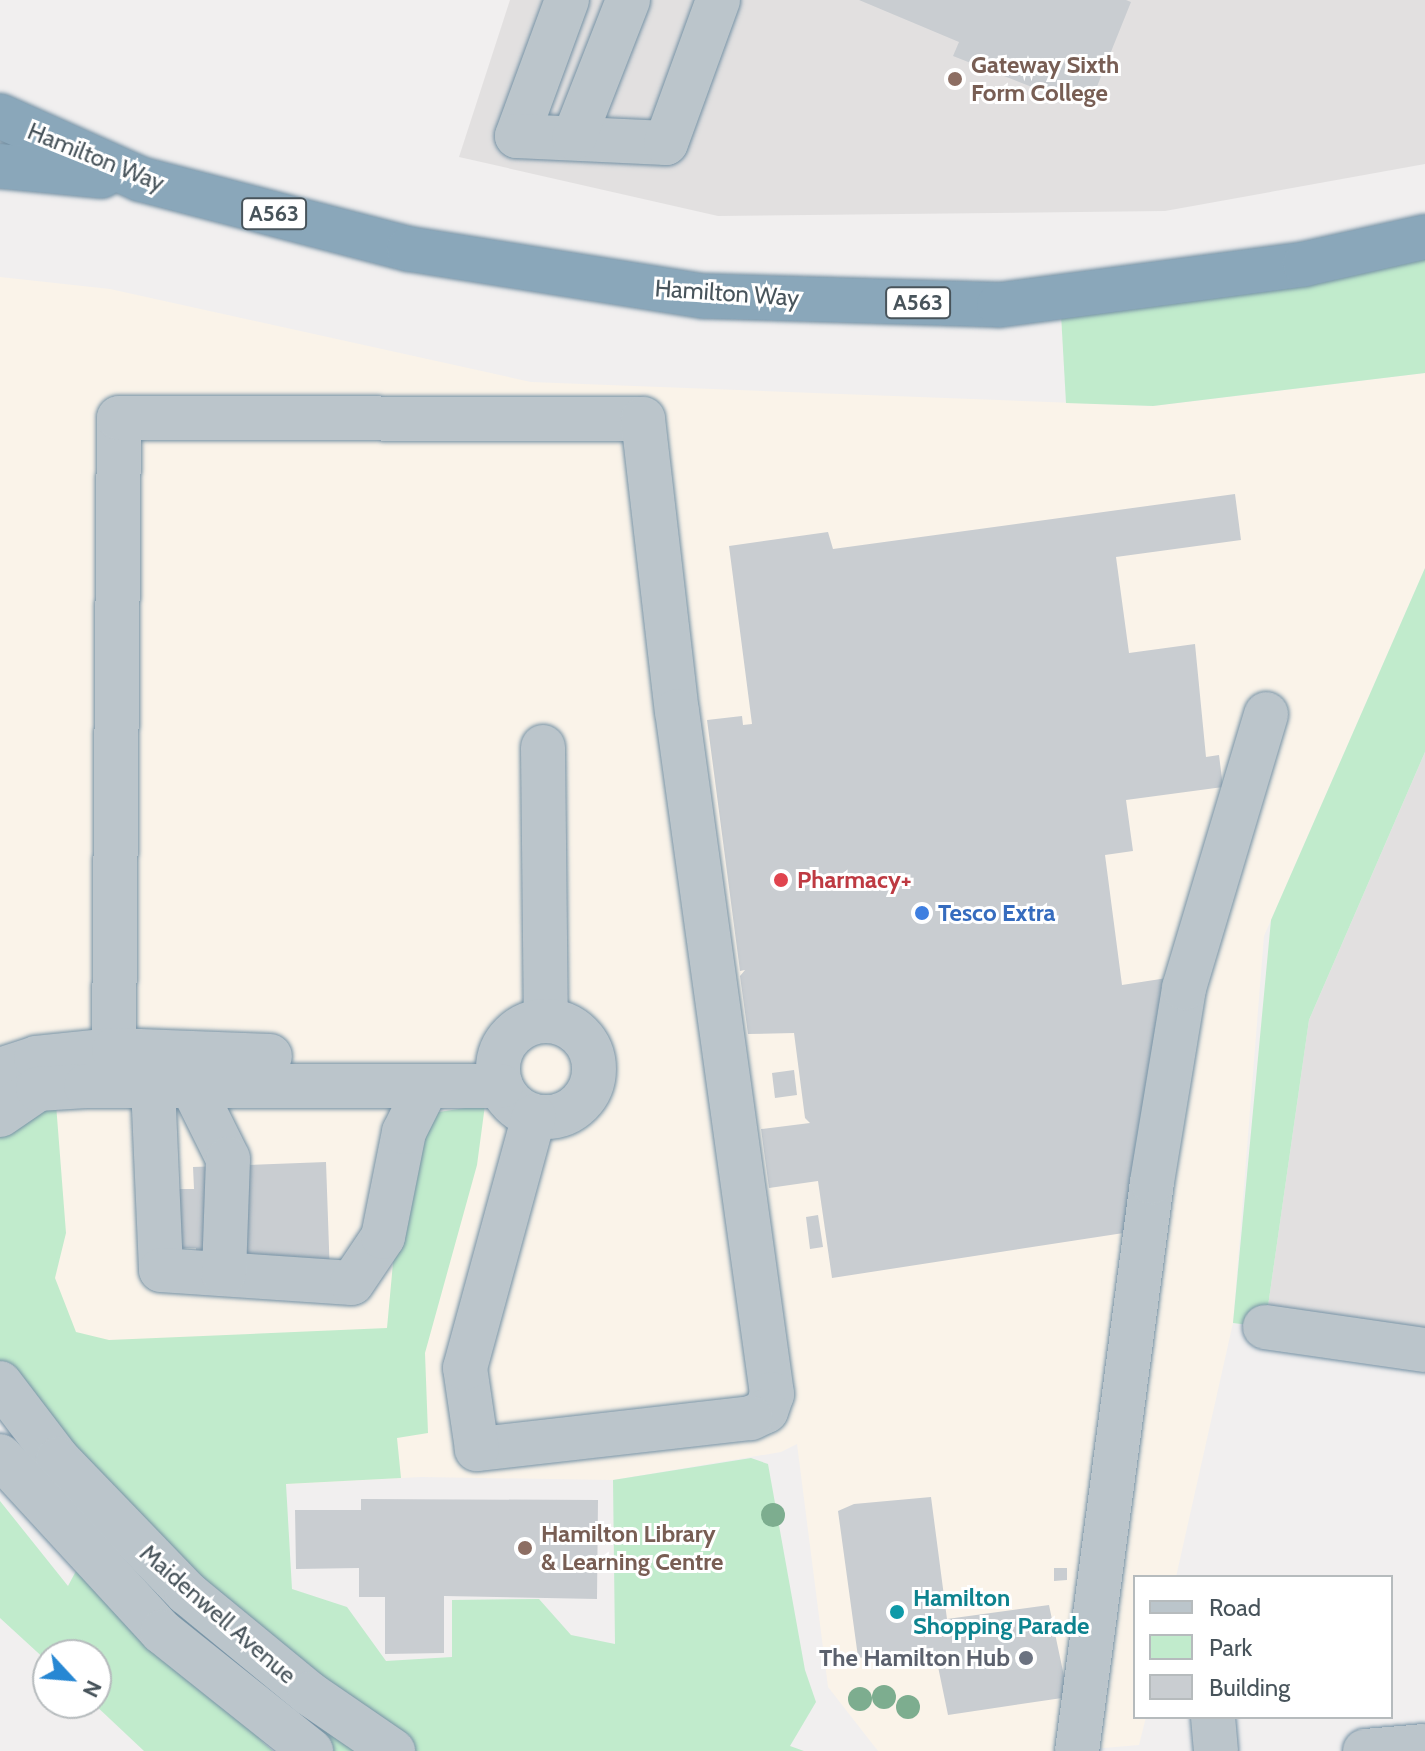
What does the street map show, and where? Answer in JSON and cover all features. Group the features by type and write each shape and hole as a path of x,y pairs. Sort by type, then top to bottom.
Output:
{"highway":[{"name":"Hamilton Way","path":"0,116 140,179 409,249 703,296 999,305 1305,264 1425,237"},
{"path":"0,166 140,179"}],"street":[{"path":"567,0 517,136 666,143 718,0"},
{"path":"574,138 628,0"},
{"path":"114,1050 119,418 643,419 679,723 772,1394 766,1411 751,1418 477,1449 465,1368 534,1116"},
{"path":"1077,1751 1152,1182 1184,988 1266,714"},
{"path":"543,747 546,1021"},
{"path":"546,1021 579,1033 589,1046 594,1077 579,1105 566,1114 534,1116 508,1100 500,1070 519,1029 546,1021"},
{"path":"0,1070 36,1058 114,1050 472,1059 500,1070"},
{"path":"0,1115 38,1089 427,1086 500,1070"},
{"path":"172,1086 161,1270 352,1283 383,1237 404,1132 427,1086"},
{"path":"172,1086 228,1159 224,1274"},
{"path":"1265,1327 1425,1350"},
{"name":"Maidenwell Avenue","path":"0,1383 58,1459 187,1593 310,1694 393,1751"},
{"name":"Maidenwell Avenue","path":"0,1456 162,1632 311,1751"},
{"path":"1213,1719 1216,1751"},
{"path":"1365,1751 1425,1746"}],"shaded area":[{"name":"Gateway Sixth Form College","path":"510,0 1425,0 1425,164 1165,211 718,216 459,157"},
{"path":"0,277 110,289 531,382 1153,406 1425,373 1425,568 1264,936 1233,1323 1176,1575 1133,1575 1133,1719 1146,1719 1139,1745 1069,1751 878,1751 828,1687 797,1444 781,1452 613,1480 421,1477 125,1493 0,1364"},
{"path":"1425,752 1425,1348 1265,1327 1309,1020"}],"green space":[{"path":"1425,231 1425,373 1153,406 1066,403 1061,314"},
{"path":"1425,568 1425,752 1309,1020 1265,1327 1233,1323 1271,920"},
{"path":"55,1091 66,1233 55,1278 76,1332 109,1340 387,1328 393,1263 432,1113 485,1105 477,1165 425,1353 428,1433 397,1438 401,1478 286,1484 292,1589 347,1607 386,1661 452,1657 452,1600 539,1599 571,1635 615,1644 613,1480 751,1458 768,1464 805,1670 816,1702 790,1746 804,1751 276,1751 258,1738 273,1751 144,1751 110,1719 112,1639 32,1639 32,1647 0,1618 0,1501 68,1586 107,1513 0,1381 0,1118"}],"building":[{"path":"859,0 1131,2 1094,94 1071,86 1065,100 953,56 959,42"},
{"name":"Tesco Extra","path":"1235,494 1241,540 1116,557 1129,653 1195,644 1206,757 1219,755 1223,787 1126,800 1133,851 1105,855 1122,985 1167,978 1130,1232 832,1278 818,1181 769,1188 761,1129 810,1123 805,1118 794,1033 748,1034 740,976 745,970 740,971 707,720 742,716 743,725 752,724 729,546 828,532 833,549"},
{"path":"794,1070 797,1095 775,1098 772,1073"},
{"path":"326,1162 330,1276 197,1281 196,1248 169,1248 169,1189 194,1189 193,1167"},
{"path":"818,1215 823,1247 810,1249 806,1217"},
{"name":"Hamilton Shopping Parade","path":"931,1497 947,1619 1049,1605 1065,1681 1062,1698 948,1715 935,1652 875,1660 858,1657 838,1511 854,1504"},
{"path":"361,1499 598,1500 597,1599 444,1596 444,1653 385,1654 385,1597 359,1597 359,1568 296,1569 295,1510 361,1510"},
{"path":"1054,1568 1067,1568 1067,1580 1054,1581"}],"place":[{"name":"Gateway Sixth Form College","path":"955,79"},
{"name":"Pharmacy+","path":"781,880"},
{"name":"Tesco Extra","path":"922,913"},
{"name":"Hamilton Library & Learning Centre","path":"525,1548"},
{"name":"Hamilton Shopping Parade","path":"897,1612"},
{"name":"The Hamilton Hub","path":"1026,1658"}]}
